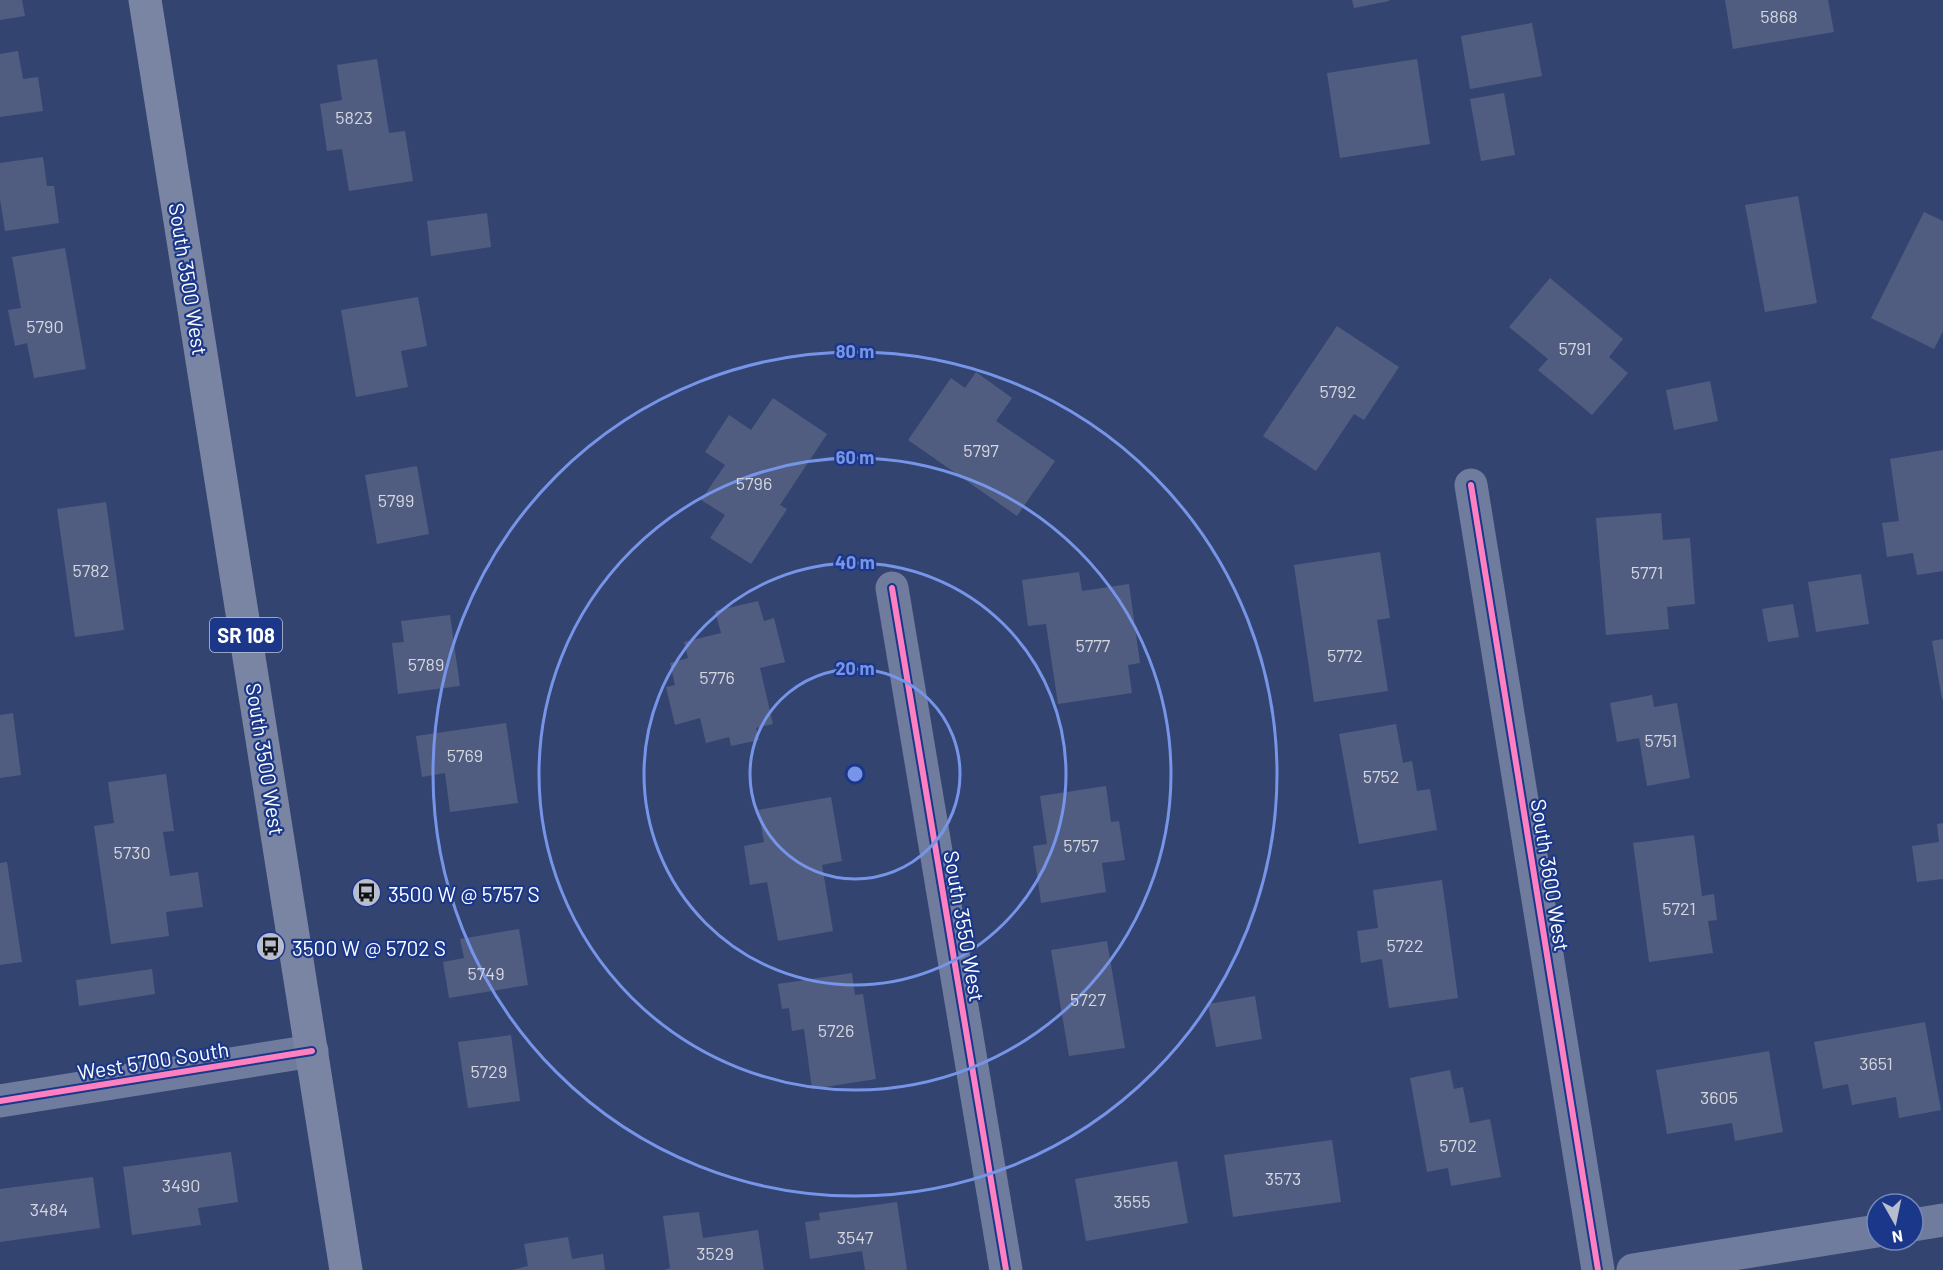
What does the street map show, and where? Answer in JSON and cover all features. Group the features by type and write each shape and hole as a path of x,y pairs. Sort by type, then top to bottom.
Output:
{"main road":[{"name":"South 3500 West","path":"145,0 346,1270"}],"street":[{"name":"South 3600 West","path":"1471,485 1598,1270"},
{"name":"South 3550 West","path":"892,588 1006,1270"},
{"name":"West 5700 South","path":"0,1101 312,1051"},
{"path":"1925,1223 1943,1220"},
{"path":"1633,1270 1865,1233"}],"building":[{"path":"0,0 22,0 25,16 0,20"},
{"path":"1352,0 1389,0 1389,1 1354,8"},
{"path":"1725,0 1828,0 1834,32 1733,49"},
{"path":"1532,23 1542,76 1470,89 1461,36"},
{"path":"18,51 23,79 38,77 43,111 0,117 0,54"},
{"path":"377,59 389,133 405,131 413,181 349,191 342,149 327,151 320,104 342,100 337,65"},
{"path":"1417,59 1430,144 1340,158 1327,73"},
{"path":"1504,93 1515,155 1481,161 1470,99"},
{"path":"43,157 47,186 54,186 59,223 5,231 0,199 0,163"},
{"path":"1798,196 1817,303 1765,312 1745,205"},
{"path":"1924,212 1943,221 1943,331 1934,349 1871,318"},
{"path":"487,213 491,247 431,256 427,221"},
{"path":"65,248 86,369 34,378 27,343 15,346 8,310 21,308 12,257"},
{"path":"1550,278 1623,339 1609,357 1628,373 1592,415 1538,370 1548,359 1509,327"},
{"path":"418,297 427,346 401,351 408,387 356,397 341,310"},
{"path":"1337,326 1399,367 1364,420 1354,414 1316,471 1263,436"},
{"path":"976,372 1012,398 996,421 1055,461 1017,516 908,440 951,378 965,388"},
{"path":"1710,381 1718,421 1674,430 1666,390"},
{"path":"773,398 827,434 780,505 787,509 751,564 710,538 725,515 701,500 725,465 705,452 729,415 751,430"},
{"path":"1943,450 1943,571 1917,575 1913,553 1887,557 1882,523 1899,521 1890,459"},
{"path":"417,466 429,534 377,544 365,475"},
{"path":"106,502 124,630 75,637 57,509"},
{"path":"1661,513 1663,540 1690,538 1695,604 1667,607 1669,629 1606,635 1596,518"},
{"path":"1380,552 1390,618 1377,620 1388,691 1314,702 1294,565"},
{"path":"1079,572 1082,591 1129,584 1140,663 1128,665 1132,693 1058,704 1046,624 1028,626 1022,580"},
{"path":"1861,574 1869,624 1816,632 1808,582"},
{"path":"758,601 764,621 774,618 785,662 760,668 773,724 756,728 759,740 731,746 729,737 706,743 700,718 675,725 666,687 675,685 670,663 688,658 684,642 721,633 715,611"},
{"path":"1793,604 1799,637 1768,642 1762,609"},
{"path":"450,615 460,686 398,694 392,643 404,642 401,621"},
{"path":"1943,639 1943,699 1942,699 1932,641"},
{"path":"1652,695 1654,707 1677,703 1690,778 1647,786 1639,738 1617,742 1610,703"},
{"path":"13,713 21,775 0,778 0,715"},
{"path":"506,723 518,803 450,812 445,773 422,777 416,736"},
{"path":"1396,724 1403,763 1412,761 1417,791 1430,789 1437,830 1359,844 1339,734"},
{"path":"166,774 174,831 163,832 170,876 198,872 203,907 166,912 169,936 111,944 94,826 114,823 108,782"},
{"path":"1106,786 1111,822 1119,821 1125,860 1102,863 1106,892 1041,903 1033,846 1047,844 1040,796"},
{"path":"831,797 842,861 822,865 833,931 778,941 767,882 750,885 744,846 764,842 758,810"},
{"path":"1943,823 1943,879 1917,882 1912,846 1939,842 1937,824"},
{"path":"1694,835 1702,896 1714,894 1717,920 1708,921 1713,953 1649,962 1633,843"},
{"path":"7,862 22,962 0,965 0,863"},
{"path":"1442,880 1458,998 1389,1008 1382,959 1361,963 1357,931 1378,928 1373,890"},
{"path":"519,929 528,985 449,998 443,962 464,958 460,939"},
{"path":"1107,941 1125,1048 1069,1056 1051,950"},
{"path":"152,969 155,994 79,1006 76,980"},
{"path":"852,973 855,995 863,994 876,1079 812,1089 804,1029 792,1031 789,1008 782,1009 778,984"},
{"path":"1255,996 1262,1039 1216,1047 1208,1004"},
{"path":"1925,1022 1941,1110 1899,1118 1896,1097 1852,1105 1848,1084 1823,1089 1814,1042"},
{"path":"511,1035 520,1101 468,1108 458,1042"},
{"path":"1769,1051 1783,1132 1735,1141 1732,1123 1667,1134 1656,1070"},
{"path":"1450,1070 1454,1089 1463,1087 1470,1123 1490,1119 1501,1177 1451,1186 1448,1168 1427,1172 1410,1078"},
{"path":"1332,1140 1341,1202 1233,1217 1224,1155"},
{"path":"231,1152 238,1202 198,1208 201,1225 132,1235 123,1167"},
{"path":"1177,1161 1188,1223 1086,1241 1075,1179"},
{"path":"93,1177 100,1228 0,1242 0,1189"},
{"path":"897,1202 907,1270 865,1270 862,1251 810,1259 805,1222 820,1220 819,1213"},
{"path":"699,1212 703,1238 758,1230 764,1270 664,1270 670,1268 663,1216"},
{"path":"568,1237 572,1259 603,1254 605,1270 512,1270 528,1266 524,1244"}],"cycle path":[{"path":"1471,485 1598,1270"},
{"path":"892,588 1006,1270"},
{"path":"0,1101 312,1051"}],"place":[{"name":"3500 W @ 5757 S","path":"367,893"},
{"name":"3500 W @ 5702 S","path":"271,947"}]}
